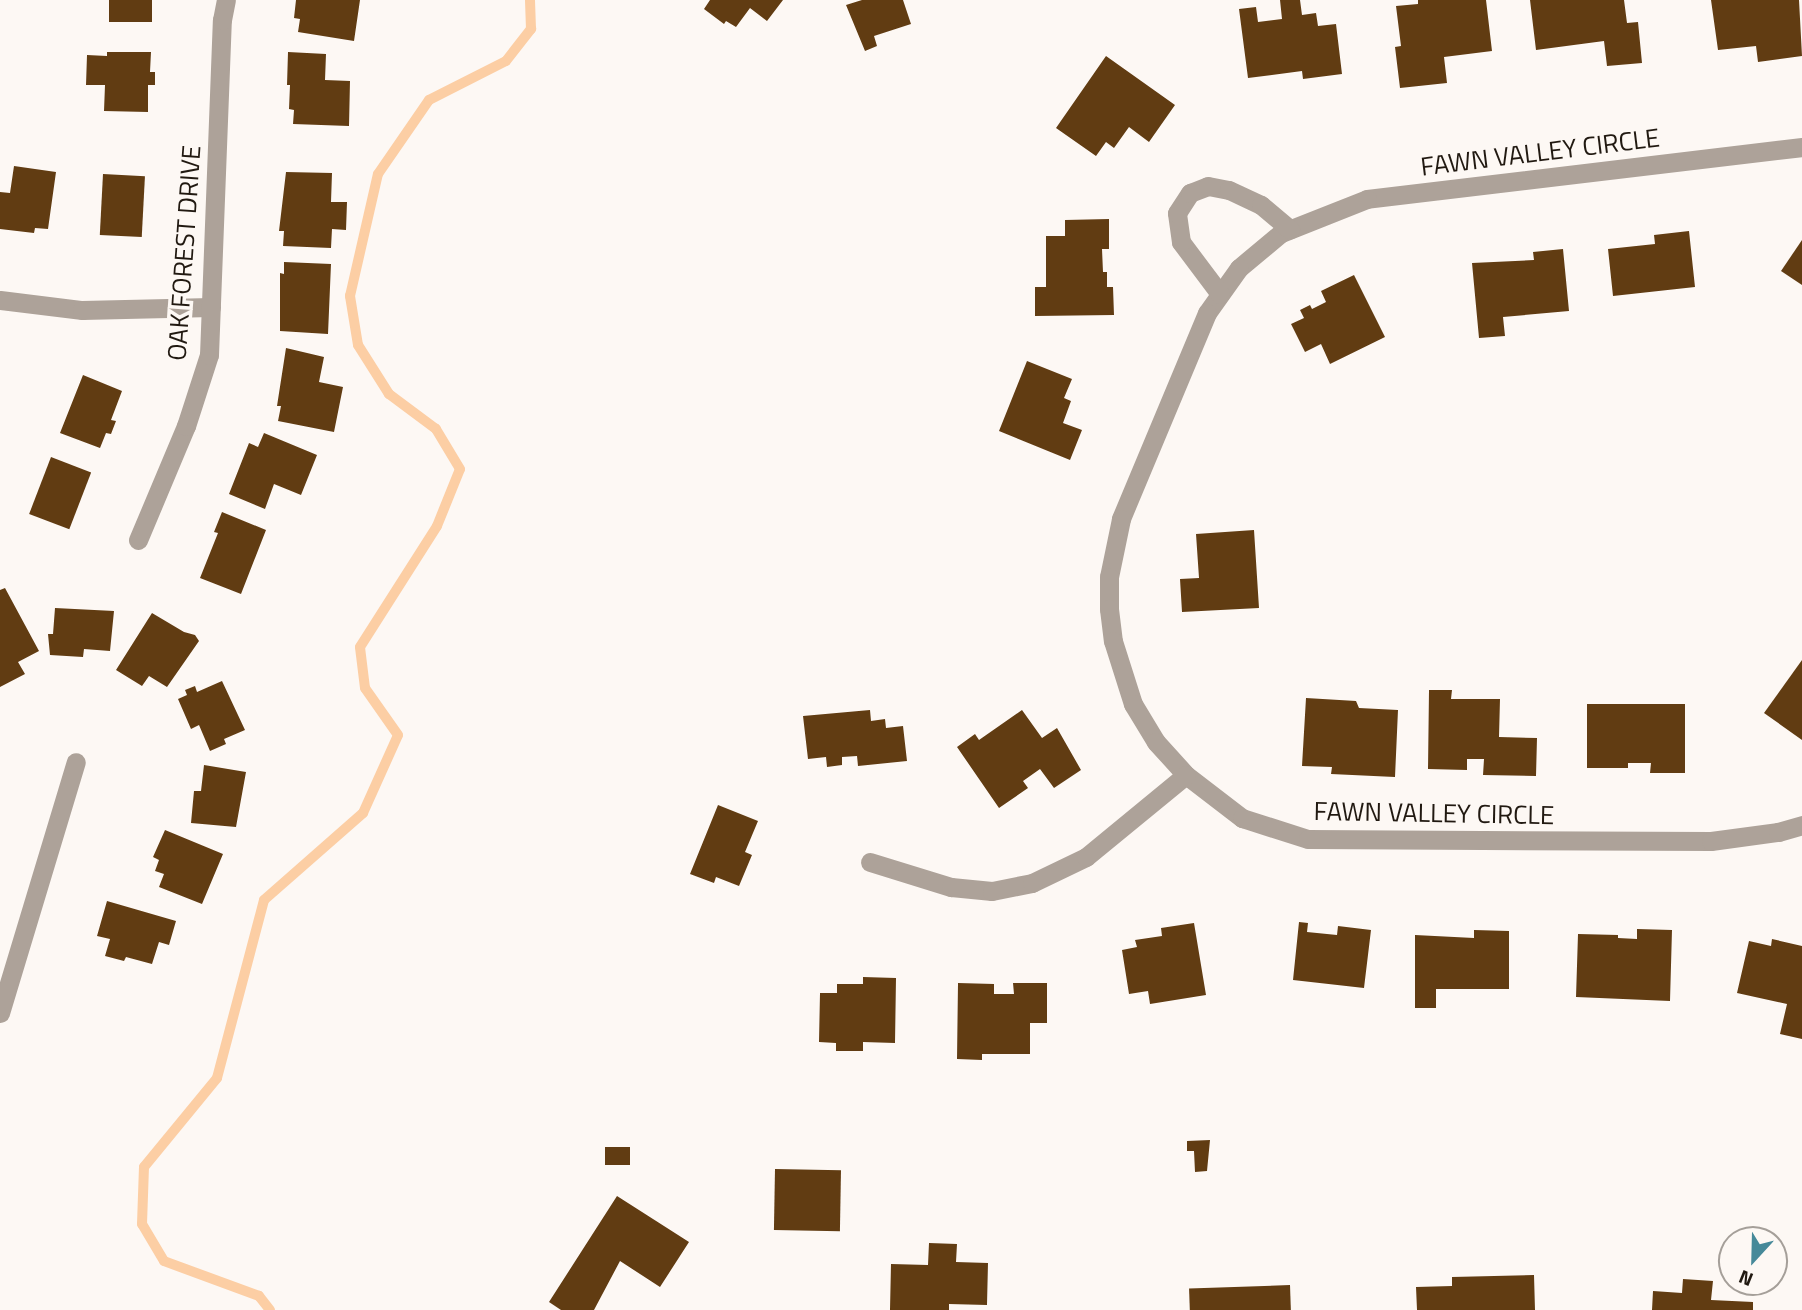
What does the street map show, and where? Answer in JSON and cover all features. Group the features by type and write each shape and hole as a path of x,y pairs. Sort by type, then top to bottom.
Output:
{"street":[{"name":"OAK FOREST DRIVE","path":"138,540 198,392 209,355 222,20 226,0"},
{"name":"FAWN VALLEY CIRCLE","path":"1802,147 1367,199 1281,233 1239,268 1207,313 1121,519 1109,578 1113,640 1133,704 1156,742 1186,775 1242,818 1307,839 1711,841 1778,832 1802,825"},
{"path":"1220,294 1181,242 1177,213 1190,193 1208,186 1229,190 1261,205 1290,229"},
{"path":"0,300 82,310 211,307"},
{"path":"0,1013 76,762"},
{"path":"870,862 951,887 992,891 1032,883 1086,857 1186,775"}],"building":[{"path":"109,0 152,0 152,22 109,22"},
{"path":"296,0 360,0 354,41 298,32 300,19 294,18"},
{"path":"710,0 783,0 767,21 750,8 736,27 726,21 724,24 704,9"},
{"path":"862,0 903,0 911,24 874,36 877,46 865,51 846,5"},
{"path":"1280,0 1300,0 1302,15 1316,13 1318,26 1336,24 1342,74 1303,79 1302,71 1248,78 1239,9 1256,7 1258,22 1282,19"},
{"path":"1418,0 1486,0 1492,51 1444,57 1447,83 1400,88 1395,47 1401,46 1396,6 1418,4"},
{"path":"1530,0 1624,0 1627,23 1638,22 1642,63 1607,66 1604,41 1536,50"},
{"path":"1711,0 1799,0 1802,56 1758,62 1756,46 1718,50"},
{"path":"107,52 151,52 150,72 155,72 155,85 148,85 148,112 104,111 105,85 86,85 87,55 107,56"},
{"path":"288,52 326,54 325,80 350,81 349,126 293,124 294,110 289,109 290,85 287,85"},
{"path":"1106,56 1175,105 1149,142 1129,127 1114,148 1106,142 1096,156 1056,128"},
{"path":"14,166 56,172 48,229 35,228 34,233 0,229 0,192 10,193"},
{"path":"286,172 332,173 331,202 347,202 346,230 332,229 331,248 283,246 284,231 279,231"},
{"path":"103,174 145,176 142,237 100,235"},
{"path":"1109,219 1109,249 1102,249 1103,272 1107,272 1107,287 1113,287 1114,315 1035,316 1035,287 1046,287 1046,236 1065,236 1065,220"},
{"path":"1689,231 1695,287 1613,296 1608,249 1655,244 1654,235"},
{"path":"1802,240 1802,285 1781,271"},
{"path":"1563,249 1569,311 1503,317 1505,336 1479,338 1472,263 1534,260 1533,252"},
{"path":"284,262 331,264 328,334 280,331 280,273 284,274"},
{"path":"1354,275 1385,337 1330,364 1321,344 1305,352 1291,324 1304,318 1300,310 1310,305 1312,309 1326,302 1321,291"},
{"path":"286,348 324,357 319,382 343,387 334,432 278,421 281,406 277,406"},
{"path":"1027,361 1072,379 1064,398 1071,401 1063,423 1082,430 1070,460 999,431"},
{"path":"83,375 122,391 111,420 116,421 111,434 106,433 100,448 60,433"},
{"path":"264,433 317,455 301,495 274,484 265,509 229,494 249,443 258,447"},
{"path":"51,457 91,472 69,529 29,514"},
{"path":"222,512 266,530 241,594 200,578 218,533 214,532"},
{"path":"1254,530 1259,608 1182,612 1180,579 1199,578 1196,534"},
{"path":"5,588 39,651 18,662 25,674 0,687 0,590"},
{"path":"55,608 114,611 110,651 84,649 83,657 50,655 48,634 53,634"},
{"path":"152,613 184,632 195,635 199,641 167,687 149,676 142,686 116,670"},
{"path":"1802,660 1802,740 1764,713"},
{"path":"222,681 245,730 224,739 226,744 210,751 199,725 191,729 178,699 187,695 185,690 195,686 197,692"},
{"path":"1429,690 1452,690 1451,699 1500,699 1499,737 1537,738 1536,776 1483,775 1484,759 1467,759 1467,770 1428,769"},
{"path":"1306,698 1356,701 1359,708 1398,710 1395,777 1331,774 1332,767 1302,766"},
{"path":"1587,704 1685,704 1685,773 1650,773 1651,763 1628,763 1628,768 1587,768"},
{"path":"870,710 871,721 885,719 886,728 903,726 907,761 858,766 857,756 842,757 842,765 827,767 826,757 808,759 803,716"},
{"path":"1022,710 1042,738 1057,728 1081,770 1054,788 1040,769 1023,781 1028,788 999,808 957,747 975,734 979,740"},
{"path":"204,765 246,772 236,827 191,823 194,791 201,791"},
{"path":"718,805 758,821 745,852 752,855 739,886 716,877 714,883 690,874"},
{"path":"165,830 223,854 202,904 159,887 164,874 155,871 159,860 153,857"},
{"path":"107,901 176,921 169,945 159,942 152,964 126,957 124,961 105,956 110,939 97,936"},
{"path":"1299,922 1308,923 1307,932 1337,935 1338,926 1371,930 1364,988 1293,980"},
{"path":"1194,923 1206,995 1150,1004 1148,991 1129,994 1122,950 1137,947 1135,940 1162,936 1161,928"},
{"path":"1637,929 1672,930 1670,1001 1576,997 1578,934 1618,935 1618,938 1637,939"},
{"path":"1474,930 1509,931 1509,989 1436,989 1436,1008 1415,1008 1415,935 1474,938"},
{"path":"1772,939 1802,946 1802,1039 1780,1034 1787,1004 1737,993 1749,941 1771,946"},
{"path":"863,977 896,978 895,1043 863,1042 863,1051 836,1051 836,1043 819,1042 820,993 837,993 837,984 863,984"},
{"path":"958,983 994,984 994,994 1014,994 1013,983 1047,983 1047,1023 1030,1023 1030,1054 982,1054 982,1060 957,1059"},
{"path":"1210,1140 1207,1171 1195,1172 1194,1151 1187,1151 1187,1141"},
{"path":"605,1147 630,1147 630,1165 605,1165"},
{"path":"775,1169 841,1170 840,1231 774,1230"},
{"path":"617,1196 689,1242 660,1287 620,1261 594,1310 561,1310 549,1302"},
{"path":"929,1243 957,1244 956,1262 988,1263 987,1305 949,1304 949,1310 890,1310 891,1264 928,1265"},
{"path":"1534,1275 1535,1310 1417,1310 1416,1287 1452,1286 1452,1277"},
{"path":"1683,1279 1713,1281 1711,1300 1753,1302 1753,1310 1652,1310 1653,1291 1682,1293"},
{"path":"1290,1285 1291,1310 1190,1310 1189,1289"}],"waterway":[{"path":"270,1310 259,1296 164,1261 142,1224 144,1167 217,1078 264,900 363,813 398,735 365,688 360,647 437,526 460,469 436,429 389,394 358,345 350,296 378,174 429,100 506,61 531,29 530,0"}]}
